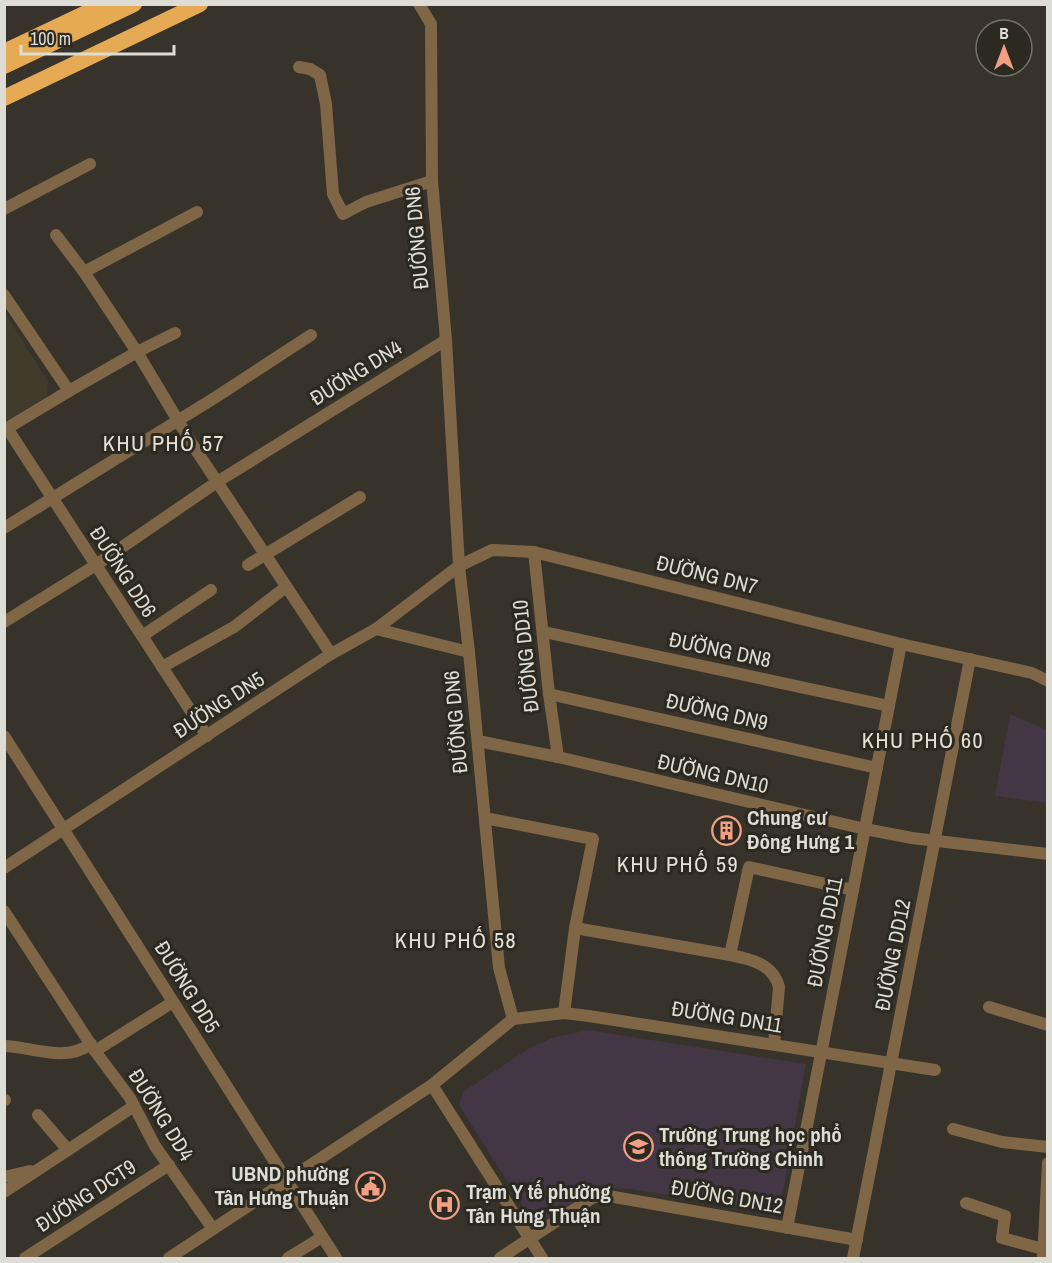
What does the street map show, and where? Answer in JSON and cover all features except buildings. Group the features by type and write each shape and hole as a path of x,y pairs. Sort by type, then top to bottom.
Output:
{"highway":[{"path":"4,52 105,4"},
{"path":"4,66 134,4"},
{"path":"4,86 175,4"},
{"path":"4,98 200,4"}],"street":[{"name":"ĐƯỜNG DN6","path":"419,4 431,24 432,181 446,340 459,566 470,652 500,968 513,1019"},
{"path":"299,67 310,69 320,75 326,104 333,194 343,214 366,202 432,181"},
{"path":"4,208 90,164"},
{"path":"84,272 197,212"},
{"path":"56,235 84,272 217,482 331,654"},
{"path":"4,295 69,391"},
{"path":"6,429 136,352 175,333"},
{"path":"4,528 311,335"},
{"name":"ĐƯỜNG DN4","path":"217,482 446,340"},
{"name":"ĐƯỜNG DD6","path":"6,429 207,736"},
{"path":"4,622 96,565 217,482"},
{"path":"248,565 360,497"},
{"name":"ĐƯỜNG DN7","path":"376,629 459,566 492,550 534,552 901,644 1032,673 1047,681"},
{"name":"ĐƯỜNG DD10","path":"534,552 558,757"},
{"path":"162,667 234,627 286,587"},
{"path":"142,636 211,590"},
{"path":"376,629 470,652"},
{"name":"ĐƯỜNG DN5","path":"4,868 331,654 376,629"},
{"name":"ĐƯỜNG DN8","path":"544,632 889,706"},
{"name":"ĐƯỜNG DD11","path":"787,1228 901,644"},
{"name":"ĐƯỜNG DD12","path":"854,1258 970,659"},
{"name":"ĐƯỜNG DN9","path":"549,694 877,768"},
{"name":"ĐƯỜNG DD5","path":"4,736 336,1258"},
{"name":"ĐƯỜNG DN10","path":"478,741 558,757 865,829 936,841 1047,854"},
{"path":"485,818 593,839 575,928 564,1013"},
{"path":"730,955 749,867 853,890"},
{"name":"ĐƯỜNG DD4","path":"4,911 93,1048 134,1106 155,1146 213,1229"},
{"path":"575,928 747,958 761,964 769,969 779,987 774,1044"},
{"path":"4,1046 44,1052 74,1053 93,1048 173,1002"},
{"path":"989,1007 1047,1025"},
{"name":"ĐƯỜNG DN11","path":"513,1019 564,1013 934,1070"},
{"path":"169,1258 432,1085 513,1019"},
{"path":"432,1085 542,1258"},
{"path":"4,1177 45,1166 134,1106"},
{"path":"38,1115 68,1150"},
{"path":"952,1129 1002,1142 1047,1147"},
{"path":"966,1203 1005,1216 1002,1238 1043,1254 1047,1163"},
{"name":"ĐƯỜNG DCT9","path":"25,1258 169,1165"},
{"path":"4,1192 37,1169"},
{"name":"ĐƯỜNG DN12","path":"500,1258 592,1198 603,1195 857,1240"},
{"path":"288,1258 322,1237"}],"shaded area":[{"path":"5,312 48,382 47,396 5,422"},
{"path":"1010,714 1047,730 1047,803 995,796"},
{"name":"Trường Trung học phổ thông Trường Chinh","path":"588,1030 806,1064 779,1213 631,1189 610,1188 597,1191 545,1224 533,1222 459,1105 463,1092 528,1049 552,1038"}],"place":[{"name":"Chung cư Đông Hưng 1","path":"726,830"},
{"name":"Trường Trung học phổ thông Trường Chinh","path":"638,1147"},
{"name":"UBND phường Tân Hưng Thuận","path":"370,1186"},
{"name":"Trạm Y tế phường Tân Hưng Thuận","path":"445,1204"}],"district":[{"name":"KHU PHỐ 57","path":"164,443"},
{"name":"KHU PHỐ 60","path":"923,740"},
{"name":"KHU PHỐ 59","path":"678,864"},
{"name":"KHU PHỐ 58","path":"456,940"}]}
